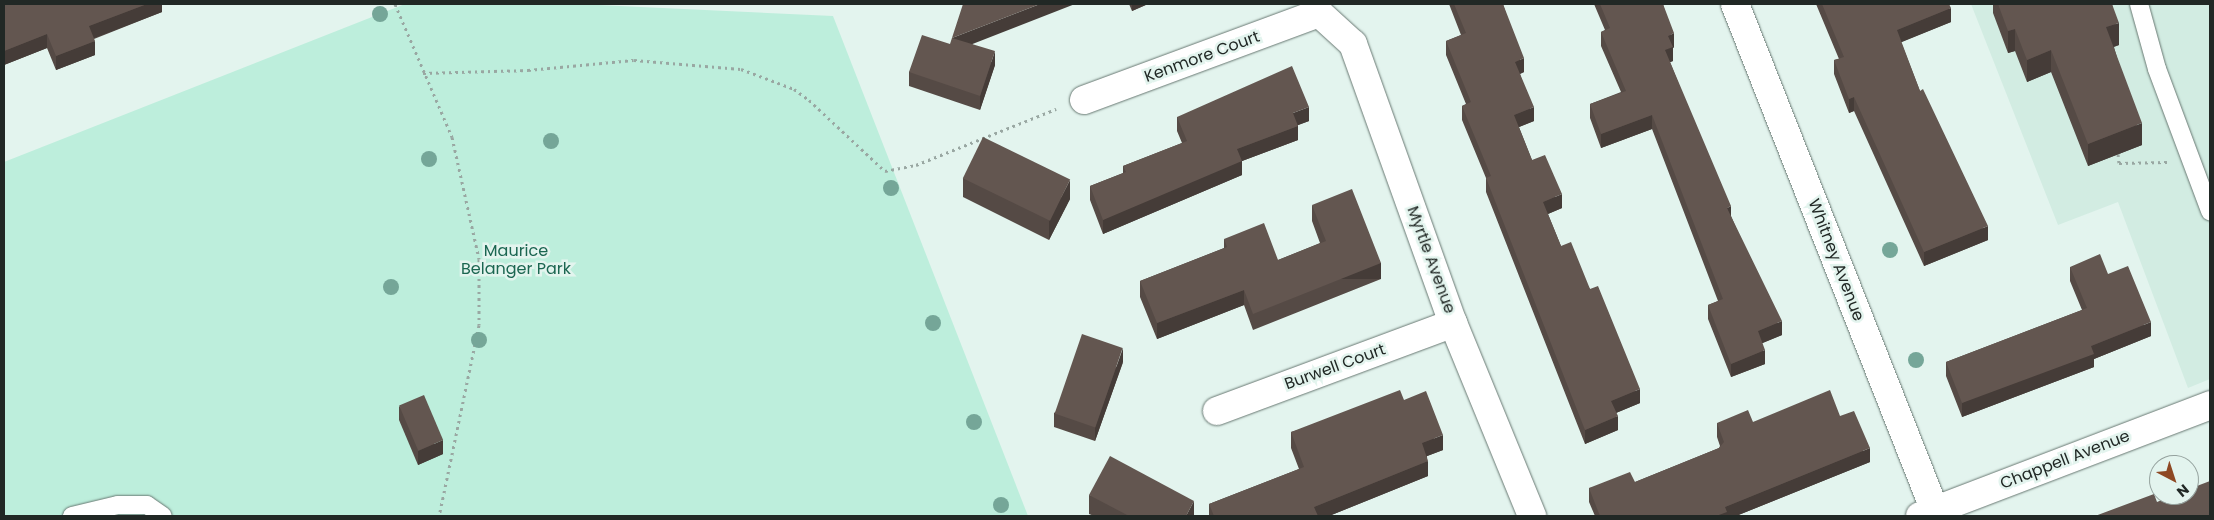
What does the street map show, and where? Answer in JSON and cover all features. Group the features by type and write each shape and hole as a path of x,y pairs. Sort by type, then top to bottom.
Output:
{"street":[{"name":"Whitney Avenue","path":"1735,4 1930,514"},
{"name":"Kenmore Court","path":"1084,100 1319,14"},
{"name":"Myrtle Avenue","path":"1319,14 1353,44 1453,323 1532,516"},
{"name":"Burwell Court","path":"1217,411 1453,323"},
{"name":"Chappell Avenue","path":"1930,514 2210,405"}],"lane":[{"path":"2138,4 2157,69 2210,212"},
{"path":"72,516 118,505 147,505 163,516"}],"path":[{"path":"395,4 452,137 479,258 479,325 439,516"},
{"path":"423,73 528,70 634,60 741,70 794,89 810,100 885,171 916,165 1084,100"},
{"path":"2118,154 2119,163 2172,161"},
{"path":"221,516 226,513 242,516"}],"shaded area":[{"path":"1971,4 2210,4 2210,379 2188,388 2118,202 2058,225"}],"green space":[{"name":"Maurice Belanger Park","path":"405,4 598,5 833,16 1028,516 4,516 4,162"}],"building":[{"path":"4,4 147,4 89,26 95,41 56,56 47,34 4,51"},
{"path":"963,4 1040,4 952,38 995,51 980,96 909,72 922,35 950,44"},
{"path":"1454,4 1503,4 1524,58 1515,62 1534,107 1514,115 1532,160 1545,155 1562,194 1543,202 1561,246 1571,242 1590,289 1598,286 1640,389 1611,401 1618,416 1585,430 1486,178 1491,176 1462,106 1471,102 1446,41 1466,33"},
{"path":"1600,4 1663,4 1674,33 1668,36 1673,47 1665,50 1731,206 1727,208 1782,321 1758,331 1765,350 1731,364 1708,305 1723,299 1652,115 1601,134 1590,104 1626,91 1601,32 1610,28"},
{"path":"1822,4 1949,4 1951,8 1897,30 1920,91 1923,89 1988,226 1924,252 1854,97 1849,99 1834,60 1844,57"},
{"path":"1998,4 2112,4 2119,23 2106,27 2142,123 2088,144 2051,50 2027,60 2015,29 2008,31"},
{"path":"1292,66 1309,107 1293,113 1298,126 1237,149 1242,161 1103,220 1090,186 1126,172 1123,166 1187,141 1177,117"},
{"path":"983,137 1070,180 1050,221 963,178"},
{"path":"1352,189 1381,263 1253,314 1244,290 1157,323 1140,281 1227,247 1224,239 1264,223 1278,260 1326,241 1312,205"},
{"path":"2100,254 2108,274 2128,266 2151,322 2091,346 2094,354 1962,403 1946,362 2087,308 2070,267"},
{"path":"1082,334 1123,348 1095,427 1055,413"},
{"path":"1400,390 1404,400 1426,391 1443,435 1422,443 1428,461 1314,507 1318,516 1214,516 1209,504 1304,467 1291,432"},
{"path":"1830,390 1840,416 1854,411 1870,448 1725,507 1727,512 1716,516 1600,516 1589,488 1630,472 1635,482 1719,448 1724,442 1717,423 1748,410 1753,422"},
{"path":"424,395 443,440 418,451 399,406"},
{"path":"1110,456 1194,501 1186,516 1129,516 1089,495"},
{"path":"2210,481 2210,516 2095,516 2149,496 2149,505 2199,505 2199,485"}]}
